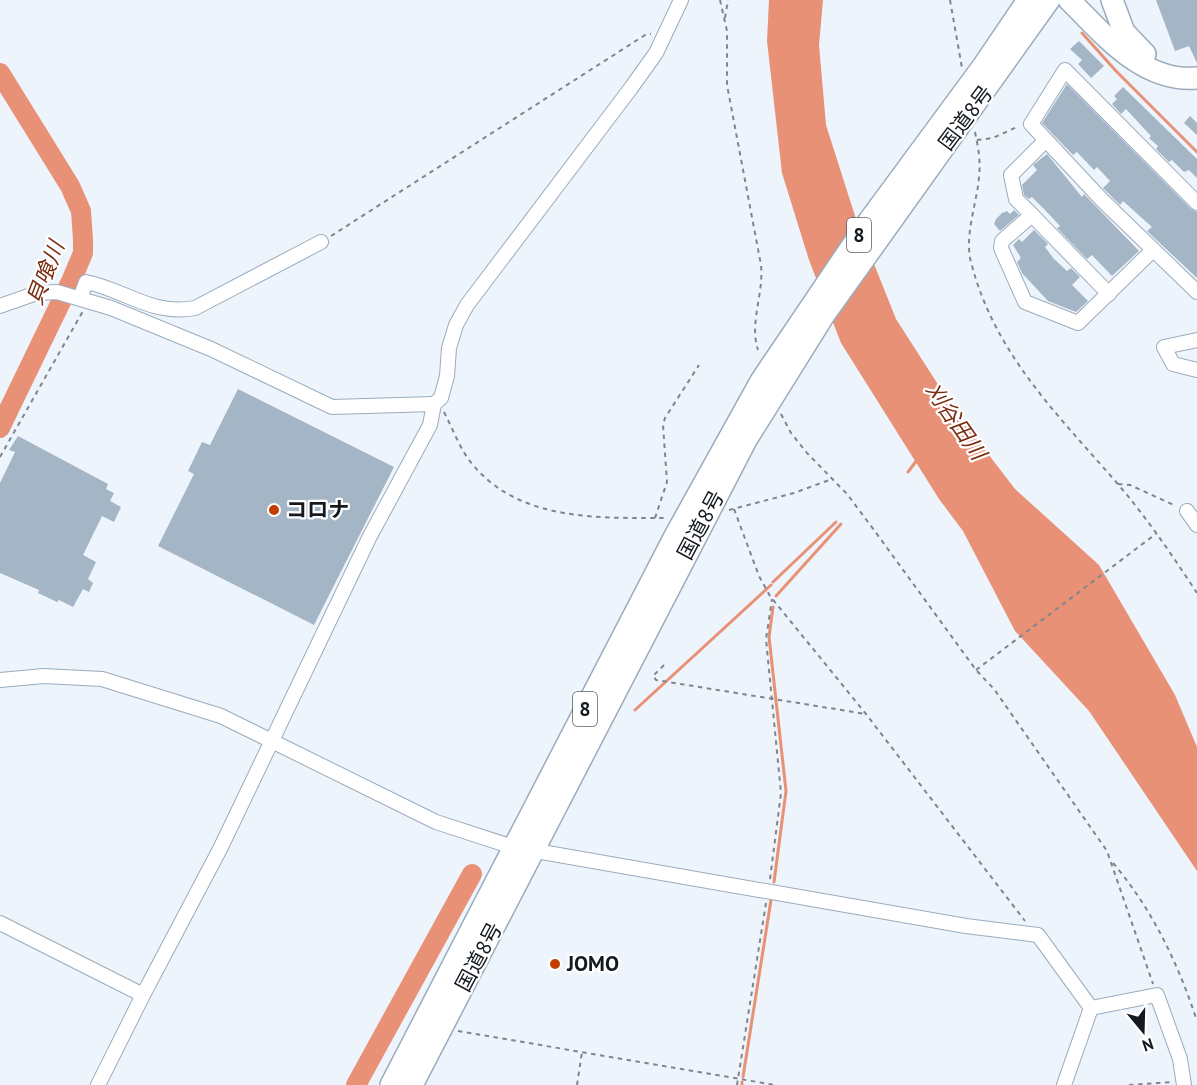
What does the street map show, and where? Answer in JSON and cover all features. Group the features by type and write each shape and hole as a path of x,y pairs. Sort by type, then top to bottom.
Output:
{"highway":[{"path":"1069,0 1112,42 1146,68 1178,78 1197,78"},
{"path":"1112,0 1124,32 1143,52 1170,66 1197,70"},
{"name":"国道8号","path":"391,1085 714,463 932,134 984,65 1045,2"},
{"name":"国道8号","path":"412,1085 792,348 880,234 1045,2"}],"street":[{"path":"98,1085 220,849 270,740 369,538 430,425 434,404 441,398 447,376 449,348 456,324 467,305 631,88 666,34 681,0"},
{"path":"1045,2 1084,15"},
{"path":"1196,290 1153,250 1030,123 1065,70 1197,203"},
{"path":"1046,140 1011,175 1016,199 1108,294"},
{"path":"1032,215 1002,241 1001,248 1025,302 1078,323 1153,250"},
{"path":"80,299 86,282 158,309 177,311 195,308 321,242"},
{"path":"0,306 37,293 57,292 211,349 332,406 434,404"},
{"path":"1197,340 1164,347 1173,364 1197,370"},
{"path":"1187,511 1197,525"},
{"path":"0,680 45,676 102,679 220,716 436,822 513,847 1038,935 1091,1008"},
{"path":"0,923 143,995"},
{"path":"1091,1008 1157,995 1180,1059 1181,1083"},
{"path":"1064,1085 1091,1008"}],"path":[{"path":"720,0 725,21"},
{"path":"728,0 725,21 727,85 762,273 754,328 758,350"},
{"path":"950,0 962,70"},
{"path":"321,242 645,35 666,34"},
{"path":"976,140 993,138 1030,123"},
{"path":"974,126 980,159 969,258 979,293 1000,337 1035,390 1118,484 1157,533 1197,593"},
{"path":"0,457 80,299"},
{"path":"655,518 668,482 663,426 665,418 699,365"},
{"path":"434,404 444,412 471,463 486,479 514,497 570,515 665,518"},
{"path":"781,414 796,440 874,530 976,670 1006,706 1111,861 1129,882 1156,924 1172,956 1197,1021"},
{"path":"726,510 814,487 832,479"},
{"path":"1118,484 1130,485 1187,511"},
{"path":"734,509 762,582 771,597 866,714 1019,915 1038,935"},
{"path":"976,670 1157,533"},
{"path":"736,1085 768,891 780,793 766,639 771,597"},
{"path":"664,665 653,676 656,680 866,714"},
{"path":"1111,861 1157,995"},
{"path":"442,1027 775,1085"},
{"path":"577,1085 582,1052"},
{"path":"1130,1085 1181,1083"}],"water":[{"name":"刈谷田川","path":"769,0 823,0 819,45 826,125 856,219 896,319 955,411 1015,489 1099,565 1175,695 1197,747 1197,871 1089,711 1015,631 963,531 939,499 841,343 809,260 782,173 767,41"}],"building":[{"path":"1156,0 1197,0 1197,63 1189,46 1175,51"},
{"path":"1079,41 1104,66 1091,78 1078,64 1082,60 1070,49"},
{"path":"1067,84 1191,209 1197,212 1197,278 1147,231 1152,227 1123,201 1120,205 1103,188 1110,181 1097,167 1094,170 1077,152 1073,155 1042,123"},
{"path":"1123,87 1197,159 1197,178 1189,170 1184,172 1172,160 1169,162 1156,149 1158,146 1149,138 1151,136 1126,109 1121,114 1112,104 1117,99 1114,96"},
{"path":"1190,116 1197,123 1197,135 1184,123"},
{"path":"1047,154 1082,197 1084,194 1139,251 1112,276 1092,255 1087,259 1057,228 1060,226 1044,209 1032,197 1029,199 1024,195 1022,185 1037,170 1033,165"},
{"path":"1014,210 1019,215 1000,231 994,224 996,219 1002,213 1007,211 1010,214"},
{"path":"1034,230 1048,244 1045,247 1054,259 1067,271 1071,268 1080,277 1072,285 1088,301 1076,312 1048,301 1022,273 1017,262 1021,258 1013,245 1019,239 1022,242"},
{"name":"コロナ","path":"238,389 394,467 314,625 158,546 194,474 188,471 202,442 210,445"},
{"path":"18,436 108,484 106,489 114,493 110,501 121,507 114,522 102,516 83,555 96,562 88,579 93,583 89,592 83,589 73,607 59,600 57,602 38,593 39,590 0,573 0,483 15,452 9,450"}],"waterway":[{"path":"1082,33 1116,71 1197,152"},
{"name":"貝喰川","path":"0,73 70,186 81,211 83,240 83,253 72,279 0,428"},
{"path":"908,472 917,460"},
{"path":"773,582 836,522"},
{"path":"776,596 841,524"},
{"path":"635,710 771,585"},
{"path":"773,607 769,637 786,791 774,882"},
{"path":"356,1085 472,874"},
{"path":"743,1077 771,900"}],"place":[{"name":"コロナ","path":"274,510"},
{"name":"JOMO","path":"555,964"}]}
